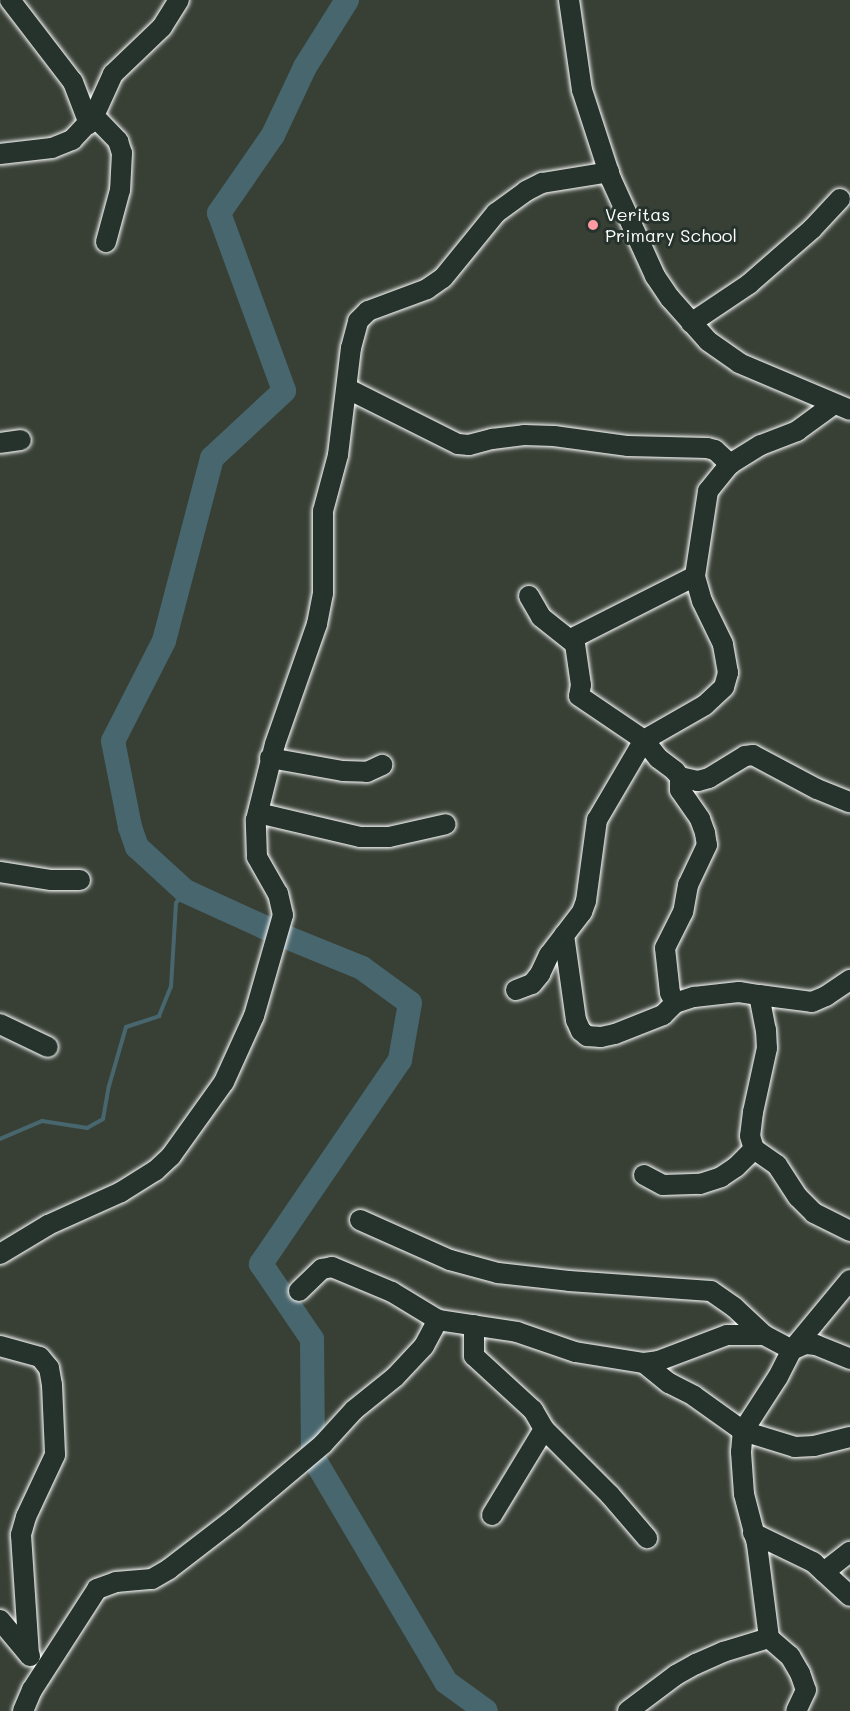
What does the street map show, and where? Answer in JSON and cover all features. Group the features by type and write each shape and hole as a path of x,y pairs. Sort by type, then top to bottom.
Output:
{"street":[{"path":"10,0 73,82 91,120 118,141 122,153 120,190 106,242"},
{"path":"0,154 52,148 72,140 91,120 113,74 162,27 179,0"},
{"path":"569,0 582,90 609,172 655,276 691,323 708,341 739,363 842,407"},
{"path":"0,1254 48,1225 121,1192 155,1171 171,1156 224,1082 241,1049 254,1016 283,915 278,894 257,857 254,841 258,813 270,758 317,624 323,593 323,511 338,455 348,389 351,348 358,321 368,311 427,289 443,278 496,213 526,191 542,183 609,172"},
{"path":"691,323 749,285 812,229 840,199"},
{"path":"348,389 458,444 469,445 524,435 554,436 628,446 707,448 715,450 730,464"},
{"path":"516,990 532,984 582,912 586,901 597,820 644,740 705,705 717,696 726,680 723,644 702,601 695,576 708,491 730,464 761,445 797,431 842,407"},
{"path":"0,443 21,440"},
{"path":"571,639 695,576"},
{"path":"529,596 541,616 571,639 577,651 580,669 579,696 644,740 658,758 680,777 698,781 709,778 745,756 753,755 817,789 850,802"},
{"path":"270,758 343,771 367,772 382,765"},
{"path":"675,1003 668,979 665,948 683,912 688,885 707,845 700,819 680,790 680,777"},
{"path":"258,813 360,837 390,837 446,824"},
{"path":"0,872 51,879 80,880"},
{"path":"564,935 573,1008 581,1031 587,1036 601,1037 615,1034 663,1015 675,1003 721,993 812,1002 826,996 850,980"},
{"path":"759,995 766,1030 766,1048 750,1136 754,1149 777,1165 798,1197 814,1213 850,1231"},
{"path":"0,1024 48,1047"},
{"path":"644,1175 663,1185 700,1184 721,1178 754,1149"},
{"path":"360,1220 450,1260 498,1273 569,1281 711,1291 764,1335 792,1350"},
{"path":"299,1291 322,1269 332,1267 392,1292 438,1320 542,1339 575,1352 644,1363 658,1361 727,1335 764,1335"},
{"path":"811,1711 806,1690 790,1656 769,1638 753,1533 744,1494 741,1452 743,1431 778,1377 792,1350 850,1280"},
{"path":"23,1711 43,1672 98,1589 116,1582 152,1578 169,1569 234,1520 323,1444 354,1410 411,1361 438,1320"},
{"path":"474,1325 474,1356 485,1369 533,1410 544,1429 610,1495 647,1538"},
{"path":"792,1350 805,1344 816,1345 850,1359"},
{"path":"0,1346 40,1357 49,1368 52,1385 55,1455 26,1516 21,1535 20,1552 29,1655"},
{"path":"644,1363 669,1383 694,1396 743,1431 795,1447 814,1446 850,1437"},
{"path":"492,1515 544,1429"},
{"path":"753,1533 766,1541 797,1552 824,1572 850,1596"},
{"path":"824,1572 850,1552"},
{"path":"0,1620 43,1672"},
{"path":"628,1711 676,1675 723,1652 769,1638"},
{"path":"796,1711 806,1690"}],"waterway":[{"path":"347,0 305,67 273,135 219,213 284,391 212,458 164,641 113,741 130,827 137,847 185,891 286,937 362,968 410,1003 400,1060 261,1264 312,1339 313,1457 446,1682 486,1711"},
{"path":"0,1139 42,1121 87,1128 103,1119 109,1086 126,1027 159,1016 171,987 176,903 185,891"}],"place":[{"name":"Veritas Primary School","path":"593,225"}]}
